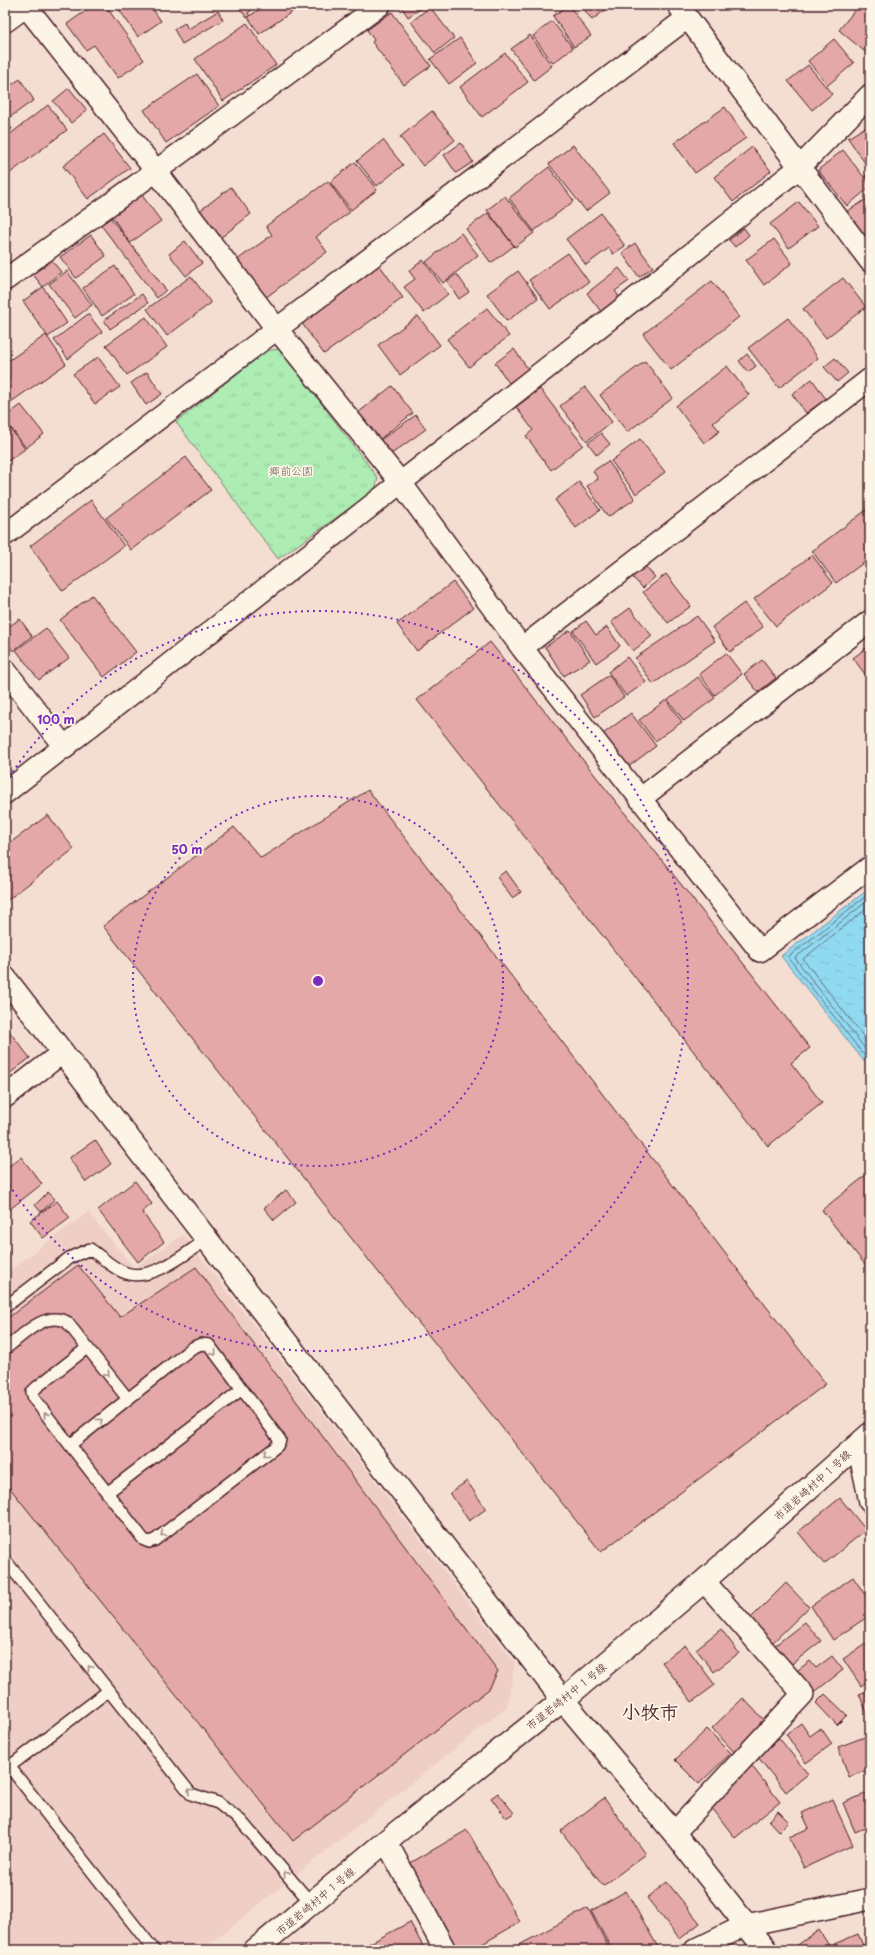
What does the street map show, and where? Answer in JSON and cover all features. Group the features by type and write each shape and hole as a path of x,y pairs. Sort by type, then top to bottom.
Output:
{"street":[{"path":"5,21 26,5 276,328 401,483 522,648 760,952 870,867"},
{"path":"5,280 156,171 380,5"},
{"path":"5,535 276,328 683,11 870,261"},
{"path":"5,793 64,748 220,623 401,483 800,167 870,95"},
{"path":"522,648 870,379"},
{"path":"640,799 870,621"},
{"path":"5,670 64,748"},
{"path":"5,978 563,1700 674,1833 766,1950"},
{"path":"5,1096 63,1052"},
{"path":"864,1439 870,1502"},
{"name":"市道岩崎村中１号線","path":"264,1947 312,1903 386,1841 563,1700 704,1581 864,1439"},
{"path":"674,1833 803,1694 704,1581"},
{"path":"386,1841 444,1950"},
{"path":"696,1950 746,1925 870,1898"}],"lane":[{"path":"5,1306 69,1258 90,1249 112,1266 127,1274 152,1273 177,1260 207,1239"},
{"path":"5,1349 42,1322 53,1318 61,1318 67,1322 128,1399"},
{"path":"70,1445 192,1348 201,1344 209,1345 280,1440 277,1446 155,1540 149,1542 144,1540 34,1399 32,1392 87,1348"},
{"path":"107,1493 242,1389"},
{"path":"5,1560 191,1794 218,1803 241,1821 312,1903"},
{"path":"108,1691 7,1766 154,1950"}],"shaded area":[{"path":"88,1212 134,1268 183,1235 342,1438 515,1663 507,1707 202,1950 5,1950 5,1274"}],"green space":[{"name":"郷前公園","path":"280,349 378,478 375,490 278,559 176,422 265,351"}],"water":[{"path":"870,888 870,1069 781,956"}],"building":[{"path":"94,5 105,5 144,60 118,78 94,45 86,50 67,24"},
{"path":"116,5 150,5 161,21 138,37"},
{"path":"237,5 258,5 248,13 250,16 247,18"},
{"path":"266,5 302,5 259,34 248,17"},
{"path":"420,5 422,8 408,17 401,6"},
{"path":"569,5 591,36 574,47 553,16"},
{"path":"581,5 612,5 592,20"},
{"path":"838,5 846,5 842,9"},
{"path":"859,5 870,5 870,56 839,30"},
{"path":"430,7 454,38 435,53 411,22"},
{"path":"218,11 223,20 182,44 174,29 185,23 188,29"},
{"path":"392,12 431,66 404,85 372,42 374,40 367,30"},
{"path":"552,21 573,48 553,63 533,36"},
{"path":"247,23 276,65 223,101 195,59"},
{"path":"530,35 552,66 534,80 511,49"},
{"path":"460,38 477,63 449,84 430,59"},
{"path":"834,39 854,63 828,85 808,61"},
{"path":"505,53 528,82 482,117 460,87"},
{"path":"808,65 832,94 812,110 788,81"},
{"path":"197,74 219,106 166,143 144,110"},
{"path":"20,79 34,100 6,120 12,129 5,133 5,89"},
{"path":"69,88 87,110 71,123 53,101"},
{"path":"48,105 67,130 5,177 5,138"},
{"path":"725,107 746,138 695,173 674,143"},
{"path":"432,111 455,140 423,166 400,137"},
{"path":"870,124 870,164 867,166 848,138"},
{"path":"104,134 130,168 88,199 63,166"},
{"path":"383,140 403,165 377,186 357,161"},
{"path":"461,143 473,162 456,173 444,155"},
{"path":"573,145 610,193 586,211 549,164"},
{"path":"752,147 771,171 733,202 714,177"},
{"path":"843,150 870,185 870,187 847,206 818,170"},
{"path":"355,162 377,190 351,210 330,182"},
{"path":"549,167 574,201 534,231 509,198"},
{"path":"870,172 870,183 865,176"},
{"path":"328,181 350,212 316,237 327,252 265,298 237,260 272,235 266,226"},
{"path":"231,187 251,214 219,239 198,212"},
{"path":"141,194 161,221 130,243 111,215"},
{"path":"505,196 534,233 515,247 487,210"},
{"path":"870,197 870,234 863,239 846,212"},
{"path":"799,202 818,226 789,248 770,224"},
{"path":"488,213 514,246 491,263 466,229"},
{"path":"601,213 625,246 613,254 609,248 586,265 566,239"},
{"path":"110,217 166,290 157,298 100,224"},
{"path":"744,228 749,235 735,247 729,240"},
{"path":"461,233 478,255 443,283 426,262"},
{"path":"91,235 106,256 76,278 60,257"},
{"path":"774,239 792,263 764,285 746,260"},
{"path":"185,241 202,263 186,276 169,254"},
{"path":"635,243 653,267 639,277 622,253"},
{"path":"568,253 589,282 550,309 529,280"},
{"path":"49,257 61,272 43,287 31,272"},
{"path":"376,260 403,298 324,354 301,322 337,297 332,291"},
{"path":"423,260 448,294 424,313 404,287 415,279 409,271"},
{"path":"115,266 134,294 102,316 83,288"},
{"path":"619,268 629,281 615,291 620,298 602,313 587,293"},
{"path":"67,271 92,305 75,318 49,284"},
{"path":"518,271 538,298 507,321 487,294"},
{"path":"457,274 469,292 459,299 447,281"},
{"path":"191,276 211,303 167,336 147,309"},
{"path":"843,278 866,307 826,338 803,309"},
{"path":"712,281 739,317 671,370 643,334"},
{"path":"43,287 67,323 48,337 23,301"},
{"path":"142,294 148,303 110,329 104,320"},
{"path":"487,308 509,336 469,367 447,339"},
{"path":"88,314 102,332 68,359 54,340"},
{"path":"418,316 440,345 400,375 378,345"},
{"path":"146,317 167,347 127,375 106,345"},
{"path":"788,318 818,358 779,388 748,348"},
{"path":"46,335 66,364 5,406 5,363"},
{"path":"514,349 528,369 509,383 495,363"},
{"path":"747,354 756,366 748,372 739,361"},
{"path":"98,357 120,387 95,404 73,374"},
{"path":"835,358 848,373 837,382 824,367"},
{"path":"645,361 673,398 627,432 600,395"},
{"path":"727,366 749,395 713,423 720,431 704,443 676,406"},
{"path":"147,372 162,394 146,405 131,383"},
{"path":"812,379 826,399 806,413 792,394"},
{"path":"392,386 413,413 375,443 354,416"},
{"path":"585,387 612,422 587,441 560,406"},
{"path":"540,389 583,445 551,470 526,436 533,430 516,407"},
{"path":"21,405 44,434 26,448 5,420 5,417"},
{"path":"416,415 426,429 390,455 380,440"},
{"path":"5,421 25,449 5,463"},
{"path":"601,433 610,444 597,455 588,443"},
{"path":"640,439 665,472 636,494 611,461"},
{"path":"186,457 211,490 131,550 106,518"},
{"path":"608,461 635,499 608,517 587,486 598,479 593,471"},
{"path":"579,482 600,510 576,528 555,500"},
{"path":"91,500 124,546 63,591 30,546"},
{"path":"869,508 870,558 836,583 812,551"},
{"path":"812,555 833,583 776,626 754,599"},
{"path":"644,565 655,577 643,588 632,577"},
{"path":"666,574 691,606 668,623 643,592"},
{"path":"453,582 473,608 417,651 397,624"},
{"path":"92,595 136,652 104,677 60,620"},
{"path":"744,603 763,627 730,652 712,627"},
{"path":"630,608 652,636 633,651 611,622"},
{"path":"697,616 715,641 653,684 635,658"},
{"path":"20,619 32,636 13,651 5,640 5,629"},
{"path":"586,621 596,635 607,627 620,646 596,663 573,631"},
{"path":"46,628 69,658 39,680 16,650"},
{"path":"570,630 590,660 564,676 545,647"},
{"path":"490,642 810,1048 791,1063 822,1103 768,1146 417,700"},
{"path":"870,645 870,681 853,658"},
{"path":"726,653 742,674 715,695 699,674"},
{"path":"627,657 646,682 626,696 608,672"},
{"path":"762,660 776,678 758,692 744,674"},
{"path":"609,675 624,697 595,717 580,695"},
{"path":"698,677 715,698 684,721 668,700"},
{"path":"666,700 682,722 655,741 639,720"},
{"path":"631,713 656,746 628,767 603,734"},
{"path":"368,790 826,1384 601,1552 103,926 234,827 261,858"},
{"path":"48,815 74,849 5,902 5,842 7,845"},
{"path":"506,871 521,892 512,898 497,877"},
{"path":"5,1026 30,1058 5,1077"},
{"path":"95,1140 111,1164 86,1182 69,1158"},
{"path":"21,1157 42,1184 5,1213 5,1169"},
{"path":"870,1172 870,1271 822,1210"},
{"path":"135,1181 152,1204 142,1212 164,1242 138,1262 98,1210"},
{"path":"286,1190 296,1202 274,1220 264,1208"},
{"path":"48,1192 55,1199 41,1212 35,1205"},
{"path":"57,1201 70,1218 43,1238 30,1221"},
{"path":"5,1248 9,1253 5,1256"},
{"path":"78,1265 120,1317 196,1267 498,1671 489,1689 293,1841 5,1482 5,1320"},
{"path":"467,1481 486,1509 469,1521 450,1493"},
{"path":"840,1498 866,1530 824,1564 798,1532"},
{"path":"853,1577 870,1602 870,1615 833,1640 811,1606"},
{"path":"786,1583 809,1607 768,1647 745,1624"},
{"path":"805,1622 821,1641 788,1667 773,1647"},
{"path":"721,1629 739,1653 714,1672 696,1649"},
{"path":"870,1641 870,1679 861,1686 843,1659"},
{"path":"685,1645 715,1685 692,1702 662,1662"},
{"path":"832,1656 843,1670 807,1698 790,1676 810,1661 816,1668"},
{"path":"870,1690 870,1720 859,1694"},
{"path":"825,1694 847,1715 837,1725 816,1703"},
{"path":"743,1698 766,1722 734,1752 712,1728"},
{"path":"801,1723 810,1736 821,1728 832,1744 806,1763 786,1734"},
{"path":"707,1729 731,1753 699,1784 675,1760"},
{"path":"870,1735 870,1769 849,1777 838,1747"},
{"path":"779,1738 808,1774 786,1792 757,1756"},
{"path":"751,1765 780,1802 735,1838 709,1804 732,1786 729,1782"},
{"path":"870,1792 870,1826 855,1832 843,1803"},
{"path":"498,1793 514,1813 506,1818 491,1798"},
{"path":"604,1798 646,1854 603,1886 561,1831"},
{"path":"832,1799 853,1845 804,1868 789,1837 809,1828 802,1813"},
{"path":"778,1811 789,1822 779,1832 769,1821"},
{"path":"467,1830 520,1922 472,1950 457,1950 407,1865"},
{"path":"667,1882 700,1923 680,1939 647,1898"},
{"path":"626,1891 659,1949 612,1950 591,1911"},
{"path":"588,1908 610,1950 510,1950"},
{"path":"410,1922 425,1950 357,1950"},
{"path":"819,1930 832,1950 792,1949"},
{"path":"858,1934 865,1950 837,1950 834,1944"},
{"path":"309,1945 311,1950 292,1950"}],"district":[{"name":"小牧市","path":"650,1711"}]}
